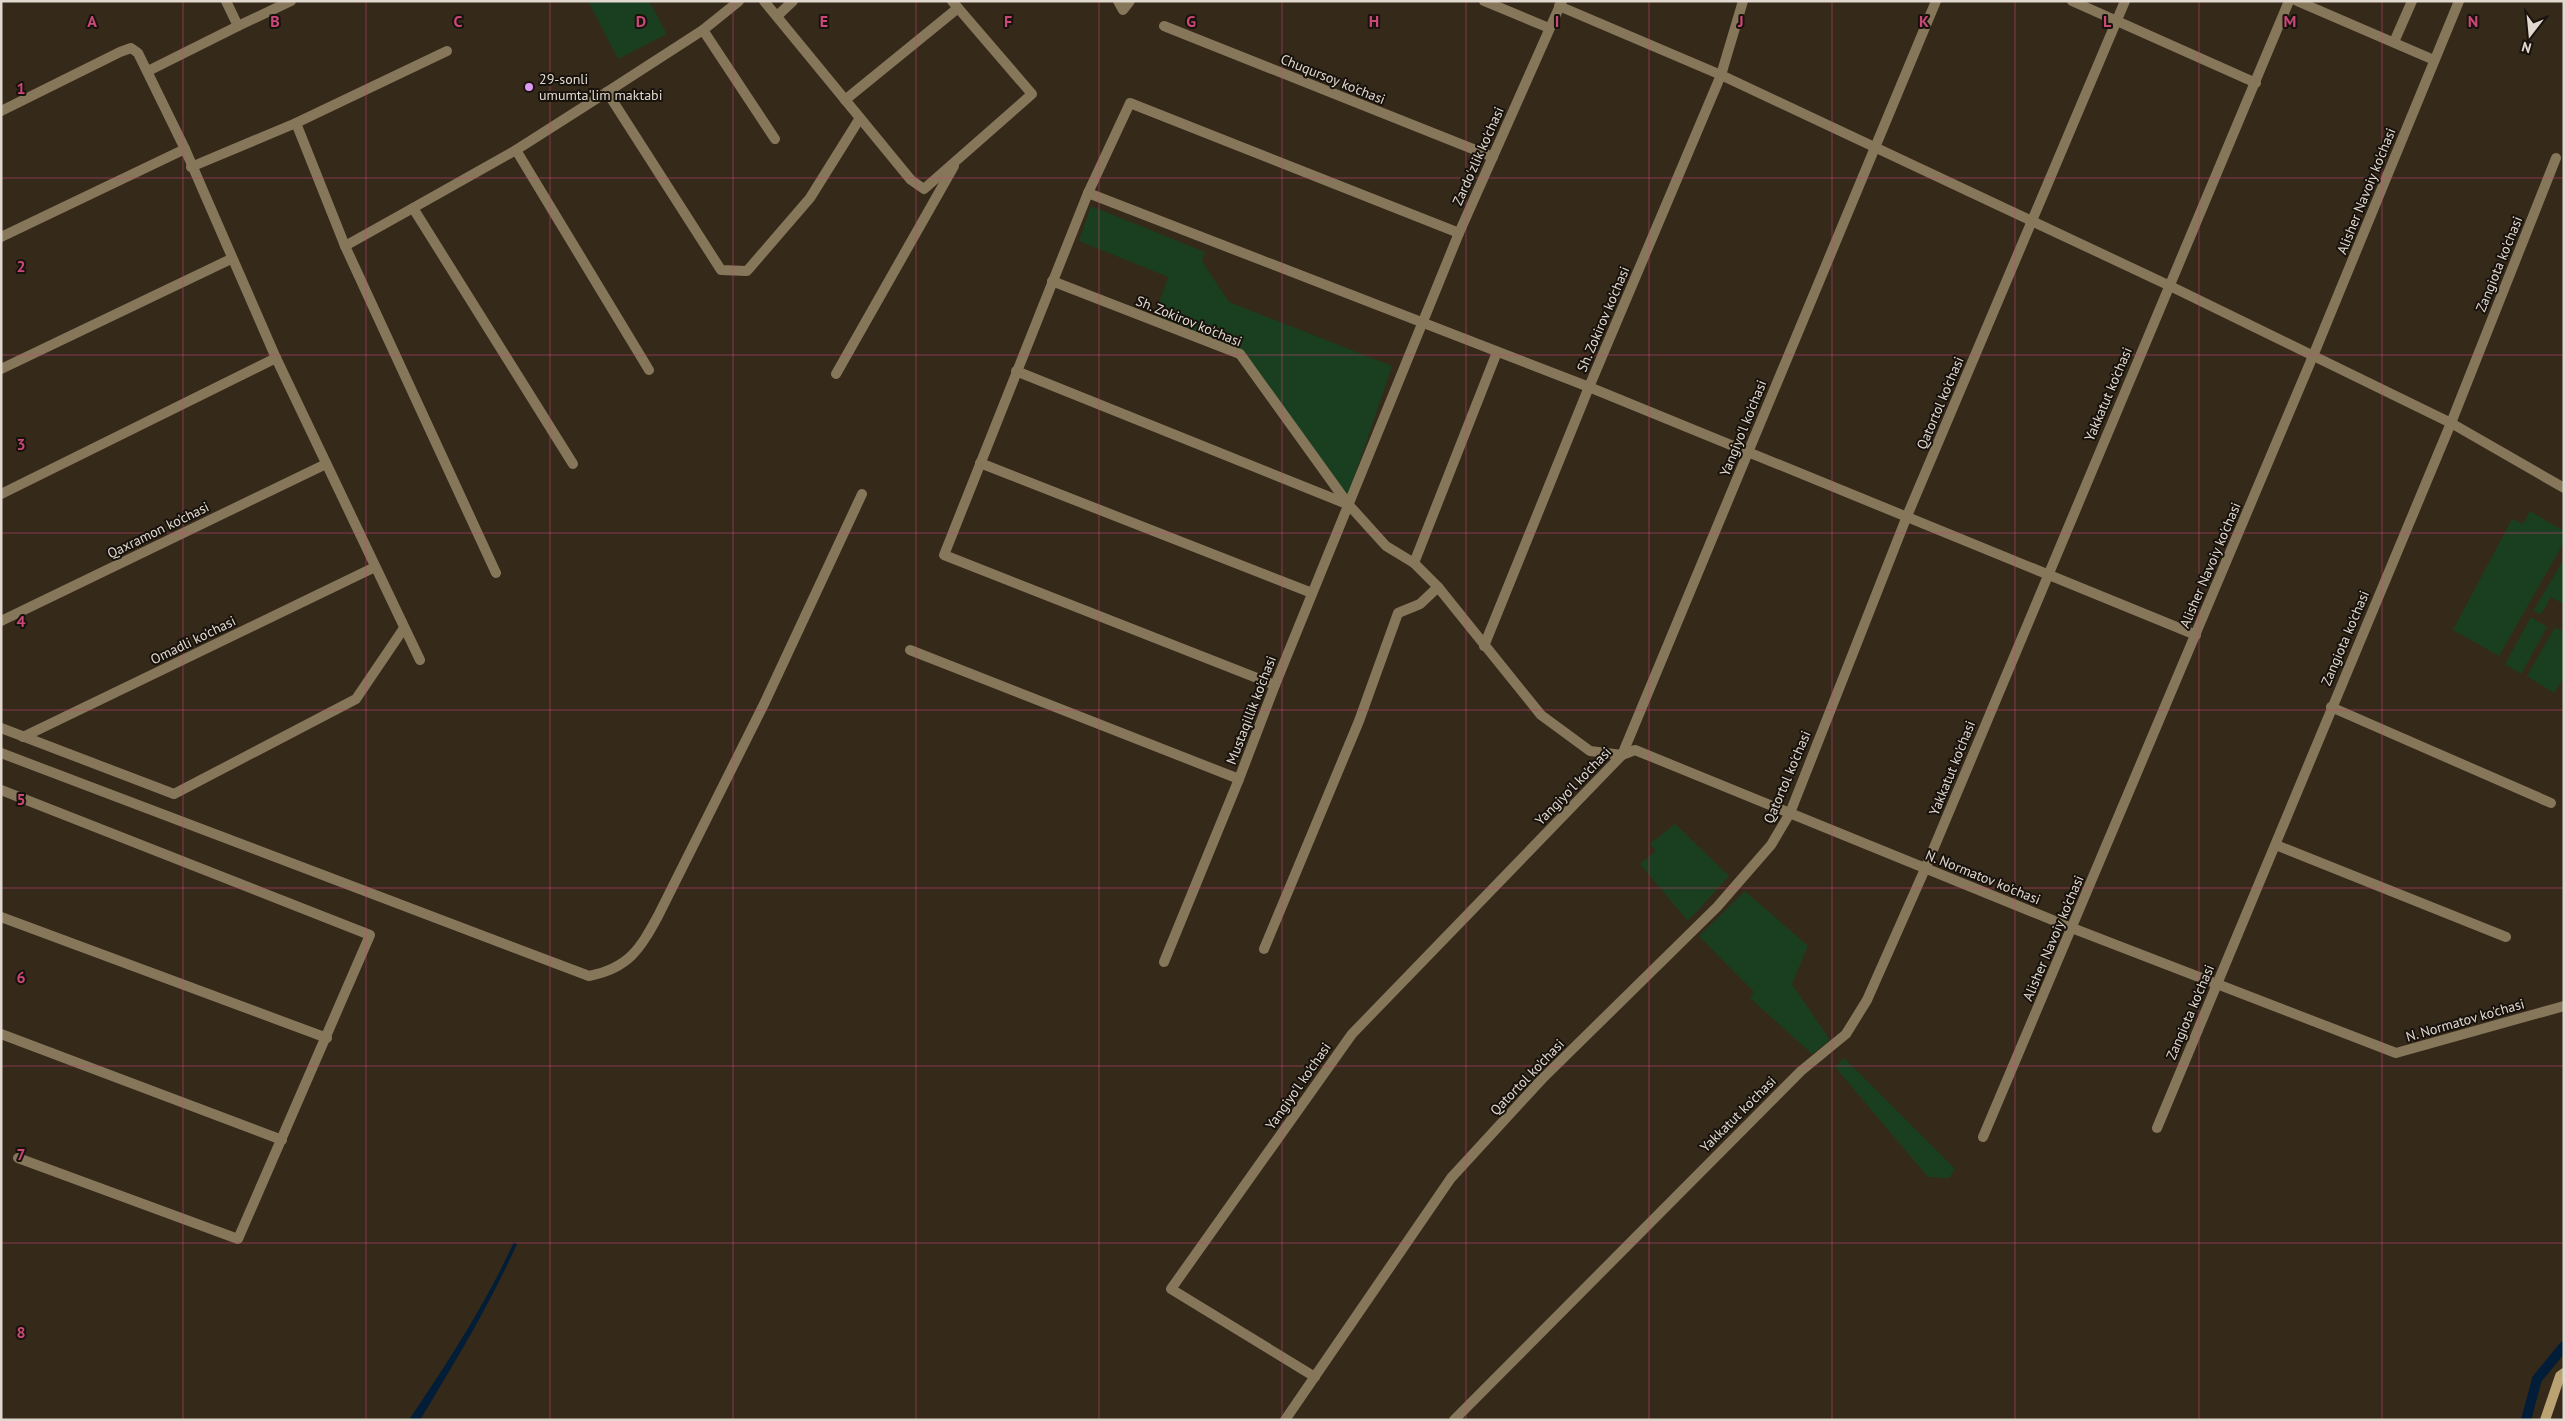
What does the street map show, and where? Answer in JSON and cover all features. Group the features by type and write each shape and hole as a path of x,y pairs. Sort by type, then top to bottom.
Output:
{"street":[{"path":"226,1 238,26"},
{"path":"148,71 290,1"},
{"path":"345,246 516,150 703,30 739,1"},
{"path":"764,1 776,16 845,100 911,180 924,189 1032,94 955,4 845,100"},
{"path":"776,16 793,1"},
{"path":"1121,6 1130,1"},
{"path":"1484,1 1549,28"},
{"name":"Sh. Zokirov ko'chasi","path":"1484,646 1589,387 1721,75 1744,1"},
{"name":"Yangiyo'l ko'chasi","path":"1315,1377 1171,1289 1352,1034 1622,755 1710,547 1874,145 1936,1"},
{"path":"2072,1 2256,83"},
{"name":"Qatortol ko'chasi","path":"1285,1420 1451,1178 1542,1079 1717,907 1771,845 1790,813 1907,516 2125,1"},
{"name":"Yakkatut ko'chasi","path":"1454,1420 1801,1071 1846,1034 1867,1000 1925,869 2168,285 2256,83 2289,1"},
{"path":"2297,1 2434,60"},
{"path":"2394,42 2412,1"},
{"name":"Alisher Navoiy ko'chasi","path":"1983,1137 2313,356 2459,1"},
{"path":"1561,4 1874,145 2168,285 2451,423 2564,488"},
{"name":"Zardo'zlik ko'chasi","path":"1422,324 1459,233 1561,4"},
{"name":"Chuqursoy ko'chasi","path":"1164,26 1493,157"},
{"path":"703,30 775,139"},
{"path":"1,111 131,48 138,53 185,149 191,167 276,358 420,660"},
{"path":"191,167 296,123 447,50"},
{"path":"607,92 721,270 747,271 810,198 860,118"},
{"path":"1274,685 944,555 1088,193 1130,103 1459,233"},
{"path":"296,123 345,246 496,573"},
{"path":"1,238 185,149"},
{"path":"516,150 649,370"},
{"name":"Zangiota ko'chasi","path":"2157,1128 2451,423 2556,158"},
{"path":"836,374 958,159"},
{"path":"1088,193 1422,324 1589,387 2196,635"},
{"path":"413,208 573,464"},
{"path":"1,369 231,258"},
{"name":"Sh. Zokirov ko'chasi","path":"1052,281 1240,354 1348,504 1386,546 1414,563 1438,588 1541,715 1590,751 1622,755"},
{"name":"Mustaqillik ko'chasi","path":"910,650 1239,779 1274,685 1422,324"},
{"path":"1414,563 1497,352"},
{"path":"1,494 276,358"},
{"path":"1016,370 1348,504"},
{"path":"980,463 1312,593"},
{"name":"Qaxramon ko'chasi","path":"1,621 326,464"},
{"path":"1,753 589,976 611,972 626,961 644,941 658,916 765,702 862,494"},
{"name":"Omadli ko'chasi","path":"23,737 375,567"},
{"path":"1264,950 1359,721 1398,613 1420,604 1438,588"},
{"path":"1,728 174,794 356,699 404,628"},
{"path":"2331,707 2551,803"},
{"name":"N. Normatov ko'chasi","path":"1622,755 1636,750 2072,928 2396,1053 2564,1006"},
{"path":"1164,962 1239,779"},
{"path":"1,790 370,935 327,1038 238,1239 18,1158"},
{"path":"2276,845 2506,937"},
{"path":"1,917 327,1038"},
{"path":"1,1034 282,1140"},
{"path":"2545,1420 2560,1376 2564,1373"}],"green space":[{"path":"588,1 649,1 667,34 618,59"},
{"path":"1091,206 1205,252 1202,261 1229,302 1392,366 1348,496 1242,350 1155,315 1168,277 1079,241"},
{"path":"2530,511 2564,531 2564,542 2499,656 2453,630 2512,519 2523,524"},
{"path":"2564,559 2564,604 2551,597 2541,614 2533,611"},
{"path":"2531,617 2547,627 2521,674 2505,664"},
{"path":"2555,627 2564,632 2564,677 2554,693 2527,676"},
{"path":"1675,824 1729,876 1688,921 1640,864 1656,851 1650,844"},
{"path":"1745,891 1808,946 1792,984 1830,1040 1812,1054 1750,998 1754,992 1699,936"},
{"path":"1844,1058 1955,1169 1949,1178 1928,1177 1835,1067"}],"water":[{"path":"514,1242 517,1244 495,1290 446,1377 420,1420 409,1420 465,1333 491,1288"}],"waterway":[{"path":"2526,1420 2537,1379 2564,1346"}],"place":[{"name":"29-sonli umumta'lim maktabi","path":"529,87"}]}
